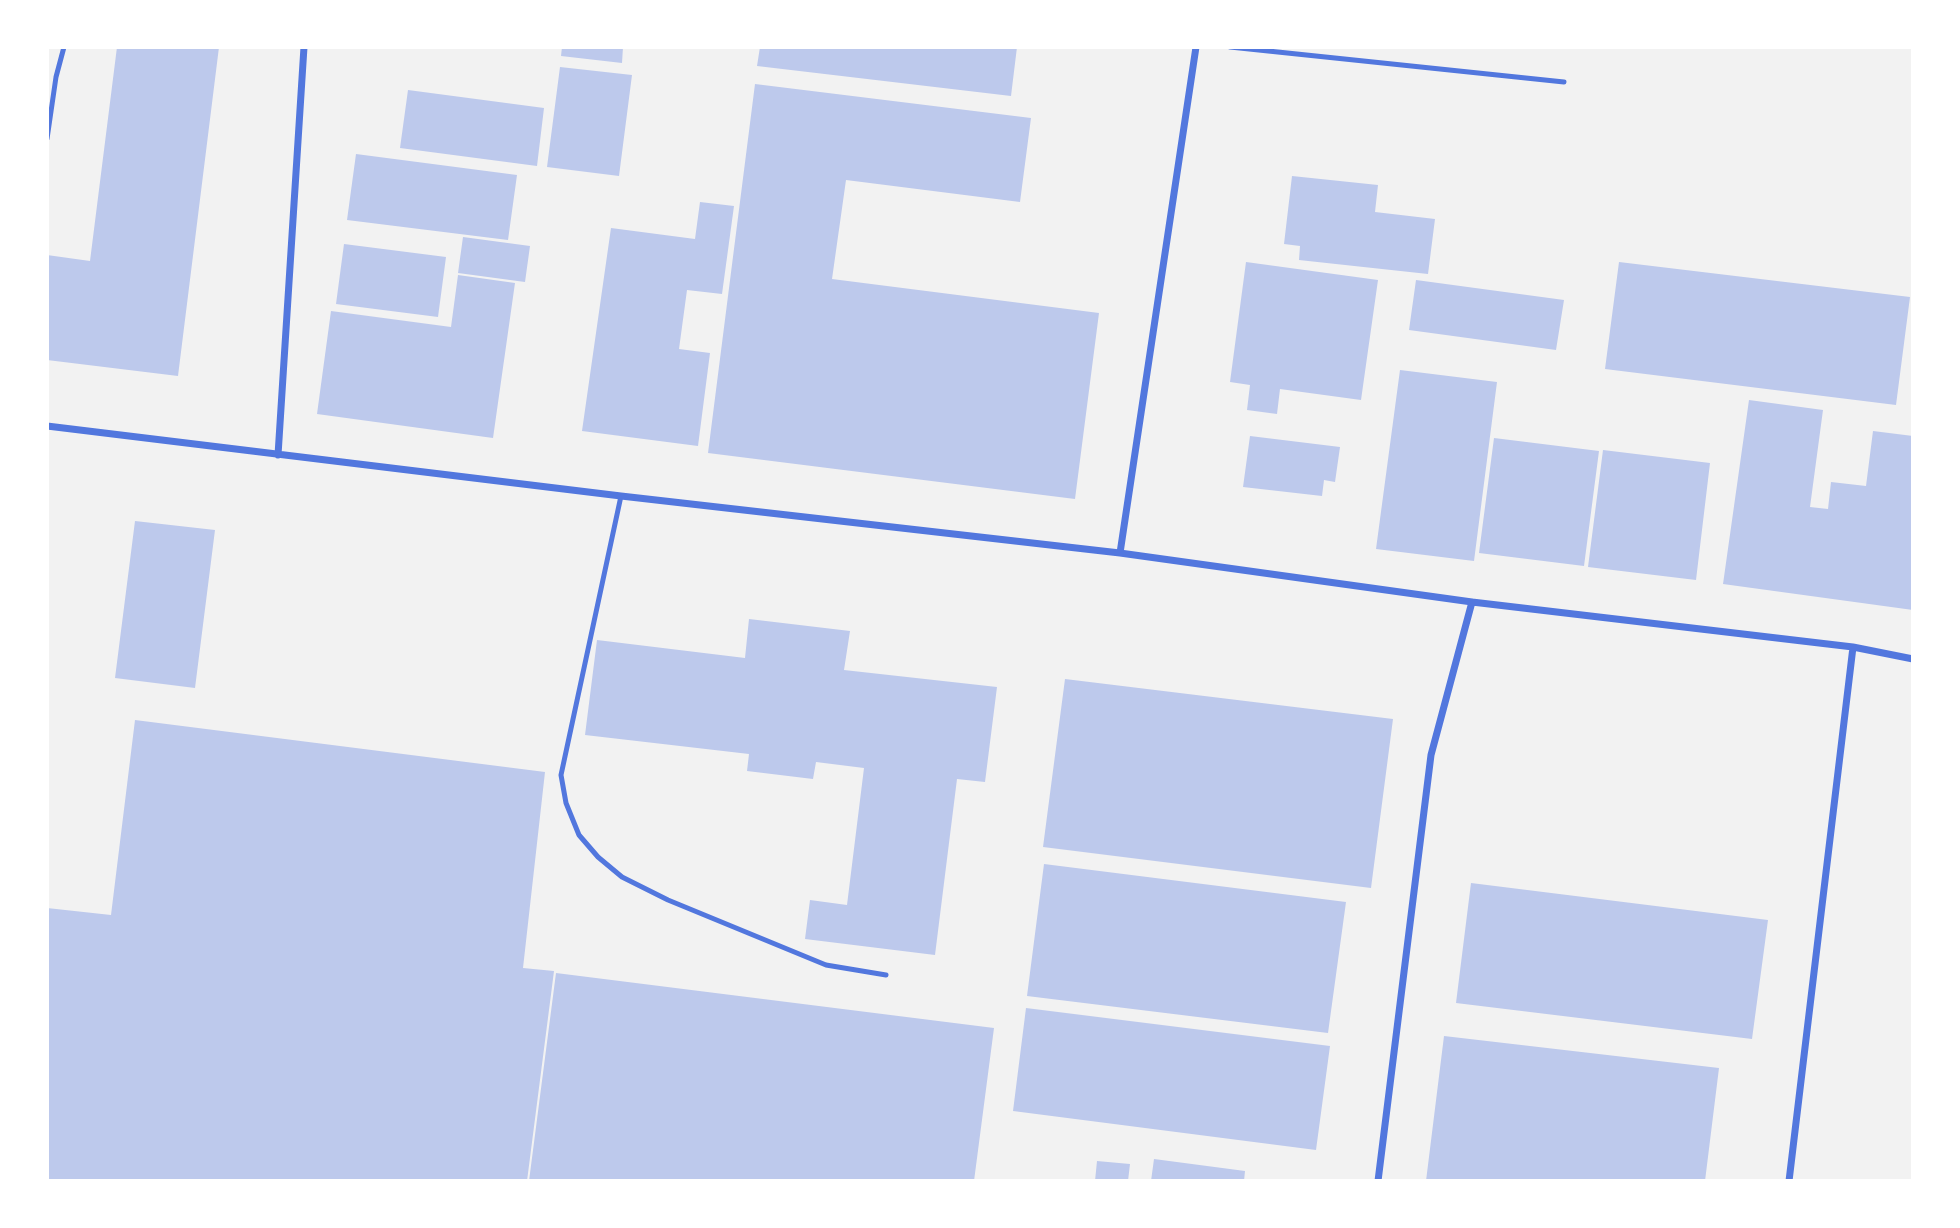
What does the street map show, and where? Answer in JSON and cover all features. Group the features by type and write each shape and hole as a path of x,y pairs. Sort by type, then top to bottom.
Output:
{"street":[{"path":"278,455 304,47"},
{"path":"1120,553 1196,47"},
{"path":"47,426 1120,553 1472,602 1853,647 1913,659"},
{"path":"1378,1181 1431,755 1472,602"},
{"path":"1790,1181 1853,647"}],"lane":[{"path":"47,139 56,77 64,47"},
{"path":"1230,47 1564,82"},
{"path":"621,496 561,775 566,803 579,835 598,857 622,877 668,900 825,965 886,975"}],"building":[{"path":"117,47 219,47 178,376 47,360 47,255 90,261"},
{"path":"562,47 623,47 622,63 561,56"},
{"path":"760,47 1017,47 1011,96 757,66"},
{"path":"560,67 632,75 619,176 547,167"},
{"path":"755,84 1031,118 1020,202 846,180 832,279 1099,313 1075,499 708,453"},
{"path":"408,90 544,108 537,166 400,148"},
{"path":"356,154 517,175 508,240 347,220"},
{"path":"1292,176 1378,185 1375,212 1435,219 1428,274 1299,260 1300,246 1284,244"},
{"path":"700,202 734,206 722,294 687,290 679,349 710,353 698,446 582,431 611,228 695,239"},
{"path":"463,237 530,246 525,282 458,273"},
{"path":"344,244 446,257 438,317 336,304"},
{"path":"1246,262 1378,280 1361,400 1280,389 1277,414 1247,410 1250,385 1230,382"},
{"path":"1619,262 1910,297 1896,405 1605,369"},
{"path":"458,275 515,283 493,438 317,414 331,311 451,327"},
{"path":"1416,280 1564,300 1556,350 1409,330"},
{"path":"1400,370 1497,382 1474,561 1376,549"},
{"path":"1749,400 1823,410 1810,507 1828,509 1831,482 1866,486 1873,431 1913,436 1913,610 1723,584"},
{"path":"1250,436 1340,447 1335,482 1324,480 1322,496 1243,487"},
{"path":"1494,438 1599,451 1584,566 1479,553"},
{"path":"1603,450 1710,463 1696,580 1588,567"},
{"path":"135,521 215,530 195,688 115,678"},
{"path":"749,619 850,631 844,670 997,687 985,782 957,779 935,955 805,939 810,900 847,905 864,768 816,762 813,779 747,771 749,754 585,735 597,640 745,658"},
{"path":"1065,679 1393,719 1371,888 1043,847"},
{"path":"135,720 545,772 523,968 554,971 527,1181 47,1181 47,908 111,915"},
{"path":"1044,864 1346,902 1328,1033 1027,996"},
{"path":"1471,883 1768,920 1752,1039 1456,1003"},
{"path":"556,973 994,1028 974,1181 529,1181"},
{"path":"1026,1008 1330,1046 1316,1150 1013,1111"},
{"path":"1444,1036 1719,1068 1705,1181 1426,1181"},
{"path":"1154,1159 1245,1171 1244,1181 1151,1181"},
{"path":"1097,1161 1130,1164 1128,1181 1095,1181"}]}
